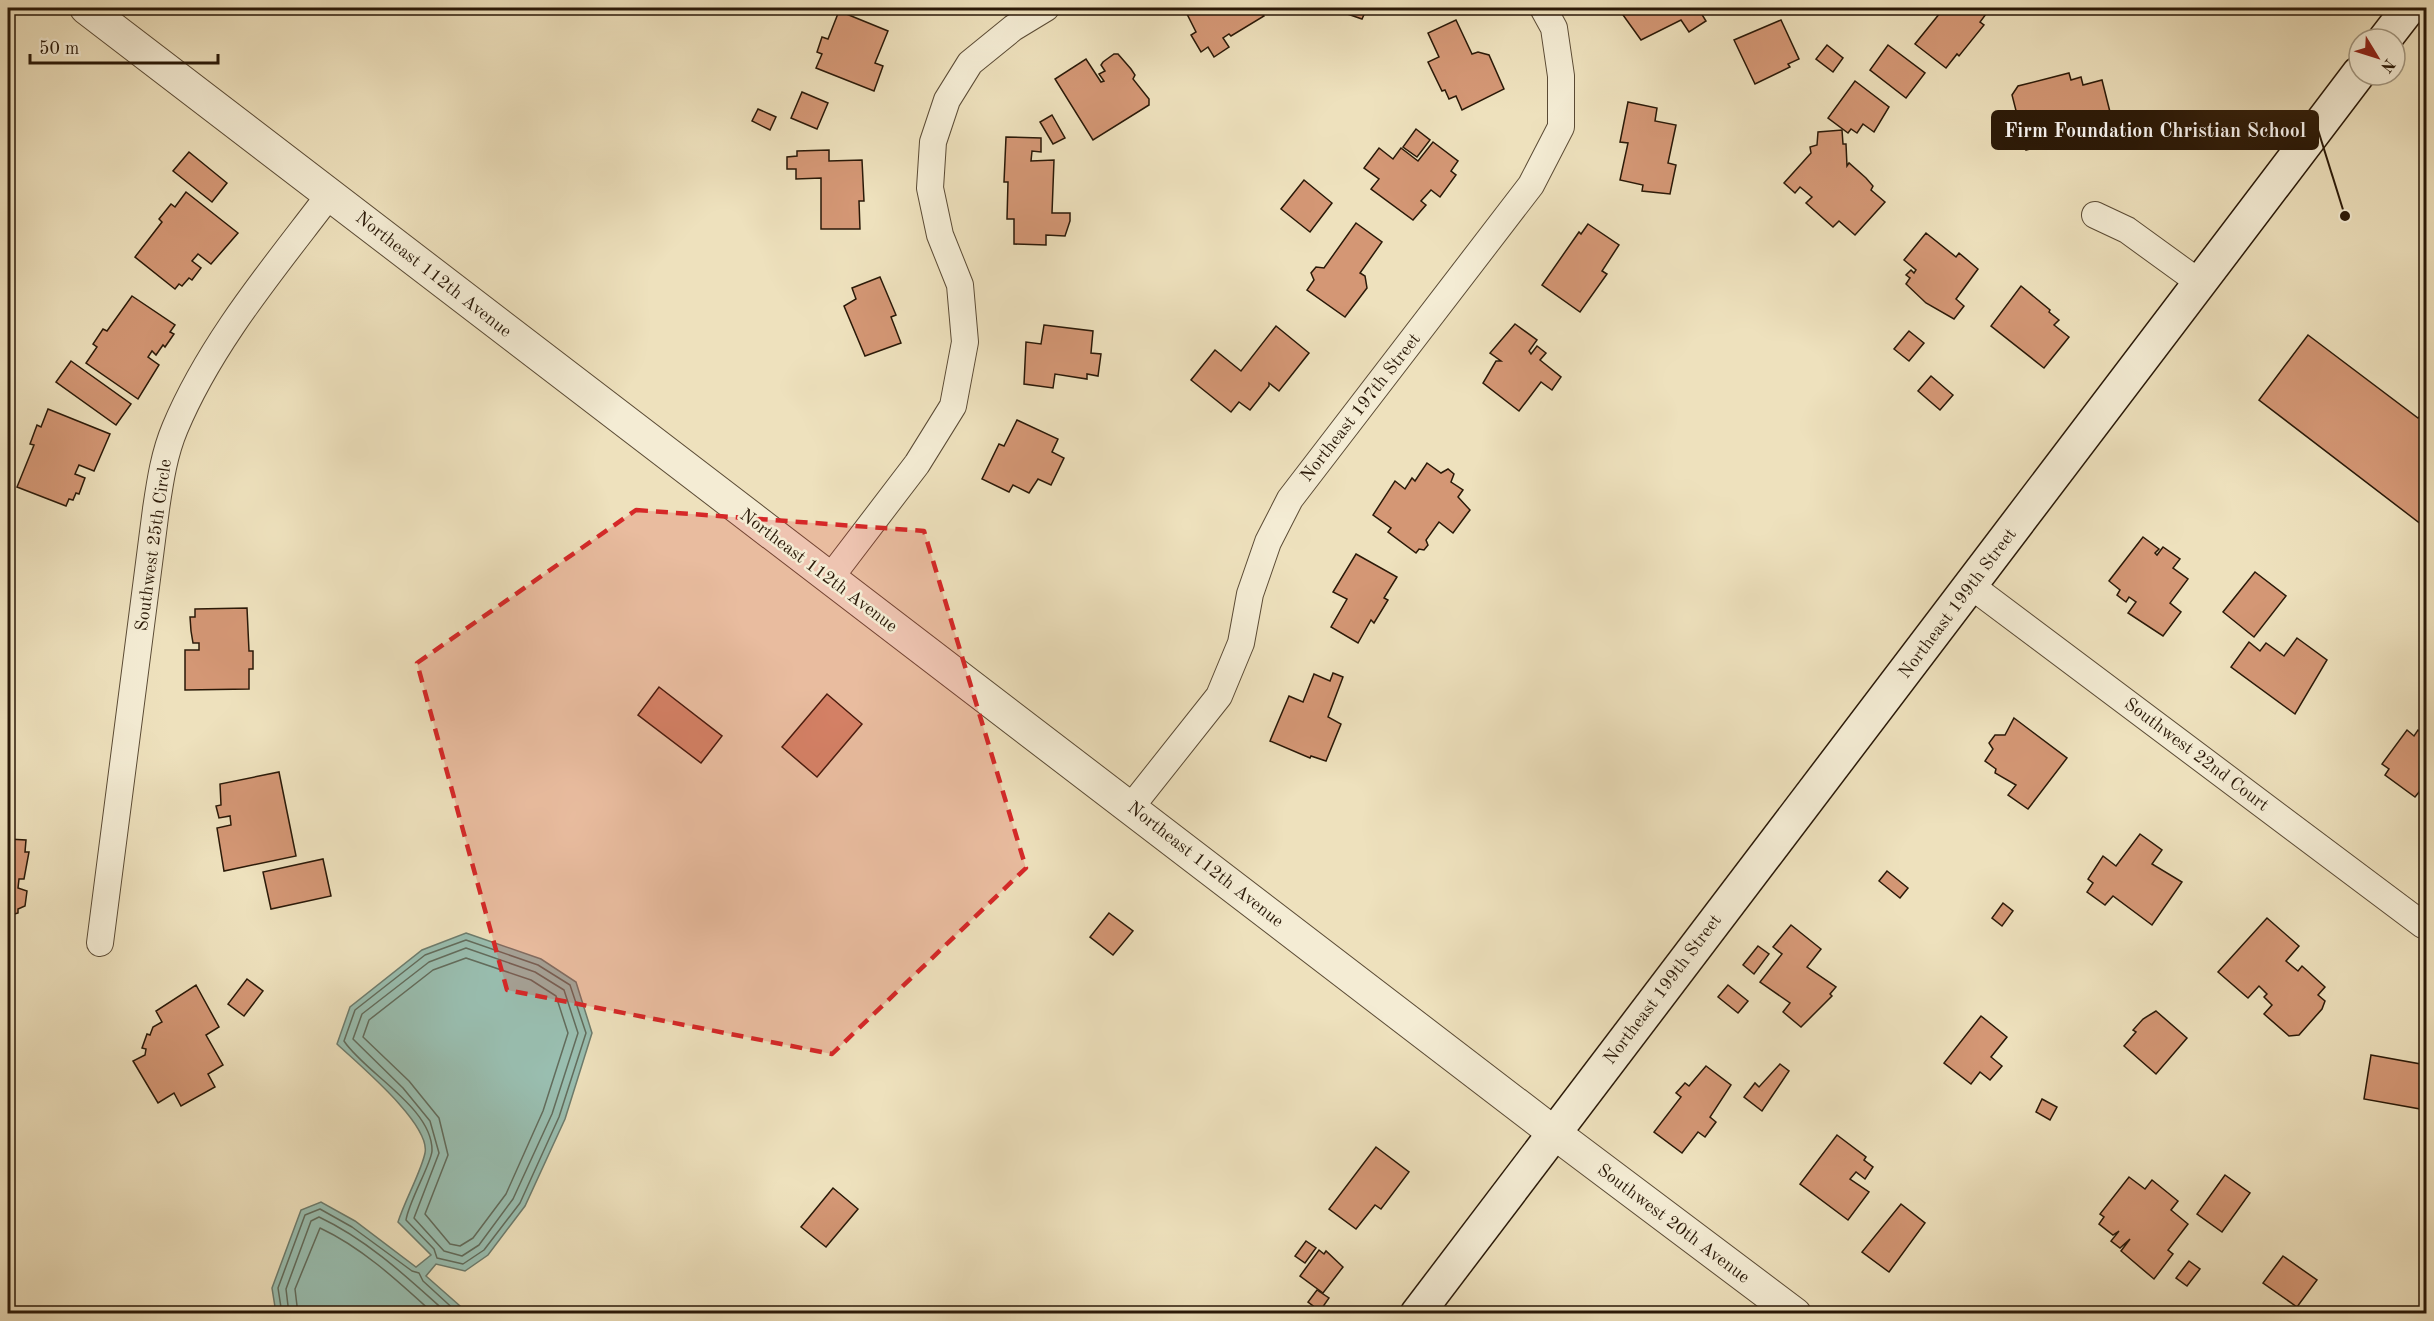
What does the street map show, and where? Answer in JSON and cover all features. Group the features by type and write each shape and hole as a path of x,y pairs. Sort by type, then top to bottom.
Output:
{"main road":[{"path":"2394,27 2409,8"},
{"name":"Northeast 199th Street","path":"1417,1314 2348,87"}],"street":[{"name":"Northeast 112th Avenue","path":"86,8 1553,1132"},
{"path":"830,578 917,464 952,406 965,342 960,285 940,235 930,188 933,142 947,100 970,63 1013,28 1046,8"},
{"name":"Northeast 197th Street","path":"1131,807 1219,696 1241,643 1250,594 1268,542 1290,499 1531,185 1561,127 1560,66 1554,28 1543,8"},
{"name":"Southwest 25th Circle","path":"100,942 156,509 167,452 185,408 230,331 259,287 330,194"},
{"path":"2095,215 2127,230 2200,283"},
{"name":"Southwest 22nd Court","path":"1970,585 2423,925"},
{"name":"Southwest 20th Avenue","path":"1553,1132 1796,1314"}],"highlighted area":[{"path":"636,510 924,531 1026,868 832,1054 507,990 417,663"}],"water":[{"path":"466,933 541,959 576,982 592,1033 565,1119 525,1206 488,1255 465,1271 436,1264 426,1276 468,1313 276,1313 272,1288 301,1210 321,1202 355,1221 416,1267 431,1255 398,1222 423,1161 424,1141 417,1126 391,1095 337,1044 350,1007 422,950"}],"building":[{"path":"1194,8 1259,8 1264,16 1231,36 1229,34 1223,38 1229,47 1214,57 1208,47 1201,52 1191,35 1196,32 1186,12"},
{"path":"1330,8 1367,8 1362,19"},
{"path":"1618,8 1698,8 1706,21 1689,32 1681,20 1641,40"},
{"path":"1944,8 1985,8 1989,10 1980,22 1984,25 1946,68 1915,44"},
{"path":"839,11 888,31 875,63 883,66 874,91 816,68 822,54 817,52 822,37 828,39"},
{"path":"1456,20 1472,54 1478,52 1489,55 1504,89 1462,110 1456,96 1449,99 1445,90 1442,91 1428,62 1439,57 1428,33"},
{"path":"1781,20 1799,59 1788,64 1790,67 1755,84 1734,40"},
{"path":"1827,45 1843,58 1833,72 1816,59"},
{"path":"1888,45 1925,73 1906,98 1870,70"},
{"path":"1114,54 1118,54 1131,69 1135,75 1133,79 1149,99 1149,105 1093,140 1055,79 1086,59 1101,82 1104,81 1099,74 1105,71 1101,65"},
{"path":"2069,73 2071,80 2081,77 2083,85 2102,80 2114,128 2026,150 2012,95 2018,86"},
{"path":"1855,81 1889,107 1874,132 1863,124 1857,133 1851,129 1848,133 1828,118"},
{"path":"802,92 828,103 817,129 791,118"},
{"path":"1628,102 1657,108 1655,121 1676,125 1668,163 1676,165 1670,194 1642,191 1643,185 1620,180 1628,143 1620,142"},
{"path":"758,109 776,117 770,130 752,121"},
{"path":"1052,115 1065,138 1053,144 1040,122"},
{"path":"1416,129 1430,140 1417,157 1403,147"},
{"path":"1842,130 1843,144 1846,144 1847,166 1849,163 1866,178 1873,186 1871,190 1885,202 1855,235 1839,221 1833,227 1806,203 1812,197 1800,187 1795,193 1784,183 1811,153 1810,147 1817,145 1818,132"},
{"path":"1006,137 1041,138 1041,152 1032,151 1031,161 1054,160 1052,213 1070,213 1065,236 1046,235 1046,245 1014,244 1014,219 1007,219 1008,182 1004,182"},
{"path":"1433,142 1458,161 1451,171 1456,175 1440,197 1431,190 1421,201 1426,205 1413,220 1371,189 1379,179 1364,168 1379,148 1393,159 1401,148 1418,161"},
{"path":"829,150 829,161 862,160 864,201 859,201 860,229 821,229 821,178 796,179 796,169 787,169 787,157 797,156 797,151"},
{"path":"189,152 227,183 212,202 173,171"},
{"path":"1304,180 1332,203 1310,232 1281,209"},
{"path":"186,192 238,233 211,264 198,254 192,261 201,268 192,280 189,278 182,286 179,284 175,289 135,257 162,222 159,219 171,204 175,207"},
{"path":"1356,223 1382,242 1360,273 1365,276 1367,288 1345,317 1307,290 1314,280 1311,273 1316,267 1324,268"},
{"path":"1588,224 1619,245 1602,271 1607,274 1580,312 1542,285 1579,232 1581,234"},
{"path":"1926,233 1956,257 1959,253 1978,269 1956,299 1964,306 1954,319 1926,303 1906,284 1910,278 1906,275 1911,270 1914,273 1916,270 1904,260"},
{"path":"880,277 896,315 891,317 901,343 865,356 844,306 856,299 852,288"},
{"path":"2021,286 2050,310 2049,312 2059,320 2054,325 2069,337 2044,368 1991,326"},
{"path":"132,296 175,325 170,332 174,334 165,347 163,345 156,355 152,351 148,357 159,365 138,399 86,363 97,347 93,344 103,329 107,331"},
{"path":"1515,324 1537,340 1529,351 1531,354 1537,346 1546,353 1540,360 1561,377 1552,390 1541,382 1519,411 1483,383 1496,361 1501,361 1490,353"},
{"path":"1044,325 1093,331 1091,353 1101,354 1098,376 1087,374 1087,379 1055,374 1053,388 1024,384 1026,342 1041,344"},
{"path":"1276,326 1309,353 1279,391 1269,383 1250,410 1239,402 1231,412 1191,380 1215,350 1241,371"},
{"path":"1909,331 1924,343 1909,361 1894,349"},
{"path":"2308,335 2418,418 2426,410 2426,528 2259,400"},
{"path":"71,361 131,404 116,425 56,382"},
{"path":"1931,376 1953,395 1940,410 1918,391"},
{"path":"48,409 110,434 94,471 79,465 75,474 85,478 79,494 76,493 73,500 69,499 66,506 17,487 34,445 30,444 37,425 41,427"},
{"path":"1017,420 1058,439 1052,452 1064,458 1051,485 1038,479 1029,493 1013,485 1009,492 982,479 999,444 1004,446"},
{"path":"1427,463 1441,473 1448,469 1454,474 1451,482 1463,490 1458,497 1470,510 1453,533 1439,522 1426,540 1428,545 1424,550 1419,549 1416,553 1388,532 1391,528 1373,515 1395,481 1405,489 1412,478 1415,481"},
{"path":"2143,537 2159,549 2155,553 2157,555 2163,547 2180,559 2173,568 2188,579 2170,603 2181,612 2163,636 2128,613 2136,602 2129,597 2126,602 2117,595 2120,590 2109,581"},
{"path":"1356,554 1397,577 1384,598 1388,600 1374,623 1371,620 1358,643 1331,627 1347,599 1333,592"},
{"path":"2255,572 2286,596 2254,637 2223,612"},
{"path":"247,608 249,651 253,651 253,669 249,669 249,689 185,690 185,650 199,650 199,643 193,643 191,631 190,617 195,617 195,609"},
{"path":"2297,638 2327,660 2295,714 2231,667 2249,642 2260,651 2266,643 2284,656"},
{"path":"1333,673 1343,677 1328,717 1341,724 1326,761 1311,756 1310,758 1270,741 1289,696 1303,702 1314,674 1330,681"},
{"path":"659,687 722,736 701,763 638,715"},
{"path":"827,694 862,724 817,777 782,747"},
{"path":"2014,718 2067,758 2028,809 2008,795 2016,785 1995,773 1996,769 1985,761 1993,749 1989,743 1995,735 2005,735"},
{"path":"2407,730 2414,736 2418,730 2426,736 2426,797 2419,792 2415,797 2385,775 2389,769 2382,764"},
{"path":"279,772 296,856 224,871 217,828 231,825 230,816 219,818 216,806 221,805 220,784"},
{"path":"2140,834 2162,850 2152,864 2182,882 2152,925 2113,896 2105,905 2087,892 2093,883 2088,879 2103,856 2116,866"},
{"path":"8,839 26,840 25,852 29,852 24,879 19,879 18,888 27,891 25,906 18,909 18,913 8,916"},
{"path":"323,859 331,896 271,909 263,872"},
{"path":"1887,871 1908,888 1900,898 1879,881"},
{"path":"2003,903 2013,911 2002,926 1992,918"},
{"path":"1109,913 1133,931 1113,955 1090,937"},
{"path":"2267,918 2299,946 2286,961 2298,971 2302,966 2325,987 2318,995 2325,1001 2322,1009 2299,1035 2289,1036 2264,1014 2272,1005 2264,997 2267,994 2259,986 2248,998 2218,972"},
{"path":"1791,925 1821,949 1807,967 1836,987 1830,994 1832,996 1801,1027 1783,1012 1790,1003 1760,982 1782,954 1773,947"},
{"path":"8,937 14,961 8,963"},
{"path":"1758,946 1769,954 1754,974 1743,965"},
{"path":"247,979 263,991 244,1016 228,1004"},
{"path":"196,985 219,1027 206,1035 223,1065 208,1074 215,1087 181,1106 174,1093 158,1103 133,1061 145,1055 146,1049 142,1048 147,1034 150,1035 153,1027 162,1022 156,1011"},
{"path":"1728,985 1748,1001 1738,1013 1718,997"},
{"path":"2156,1011 2187,1038 2156,1074 2124,1046 2136,1032 2133,1030 2143,1019"},
{"path":"1981,1016 2007,1037 1991,1057 2002,1066 1990,1080 1980,1072 1971,1084 1944,1063"},
{"path":"2371,1055 2426,1065 2426,1110 2364,1099"},
{"path":"1780,1064 1789,1071 1762,1111 1744,1097 1755,1083 1759,1087"},
{"path":"1706,1066 1731,1085 1710,1117 1716,1122 1705,1137 1698,1132 1682,1153 1654,1132 1681,1097 1676,1093 1685,1083 1689,1086"},
{"path":"2042,1099 2057,1107 2050,1120 2036,1112"},
{"path":"1837,1135 1866,1157 1864,1160 1873,1167 1865,1179 1856,1172 1850,1179 1869,1192 1848,1220 1800,1184"},
{"path":"1376,1147 1409,1172 1381,1209 1375,1205 1356,1229 1329,1209"},
{"path":"2225,1175 2250,1193 2222,1232 2197,1214"},
{"path":"2129,1177 2145,1189 2152,1180 2178,1201 2171,1210 2188,1224 2168,1250 2173,1254 2154,1279 2121,1251 2130,1239 2120,1248 2111,1241 2119,1231 2113,1235 2099,1224 2104,1217 2100,1214"},
{"path":"833,1188 858,1209 826,1247 801,1227"},
{"path":"1901,1204 1925,1223 1889,1272 1862,1252"},
{"path":"1306,1241 1316,1248 1305,1263 1295,1256"},
{"path":"1319,1250 1324,1254 1326,1251 1343,1267 1323,1293 1300,1276"},
{"path":"2283,1256 2317,1280 2297,1307 2263,1283"},
{"path":"2189,1261 2200,1269 2187,1286 2176,1278"},
{"path":"1317,1290 1329,1298 1320,1311 1308,1302"}],"place":[{"name":"Firm Foundation Christian School","path":"2345,216"}]}
